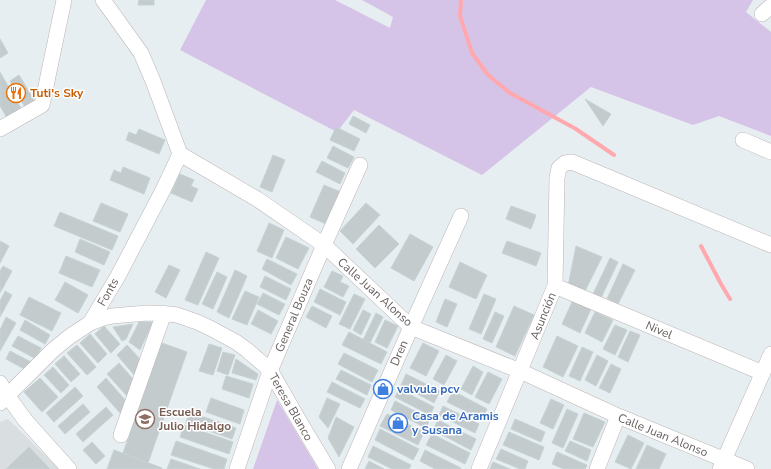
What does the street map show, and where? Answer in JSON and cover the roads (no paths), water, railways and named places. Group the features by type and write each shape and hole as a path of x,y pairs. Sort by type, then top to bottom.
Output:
{"street":[{"path":"0,129 42,105 64,0"},
{"path":"104,0 141,53 180,154"},
{"path":"743,140 771,152"},
{"name":"Calle Juan Alonso","path":"180,154 257,200 324,245 411,327 520,371 722,464 747,469"},
{"name":"Fonts","path":"2,394 69,337 90,323 118,276 180,154"},
{"name":"Asunción","path":"479,469 555,286 557,178 559,168 565,163 572,162 771,245"},
{"name":"General Bouza","path":"238,469 270,371 360,165"},
{"name":"Dren","path":"349,469 461,216"},
{"name":"Nivel","path":"555,286 763,373"},
{"path":"121,435 164,313"},
{"name":"Teresa Blanco","path":"90,323 112,316 164,313 177,315 197,322 236,342 270,371 328,469"},
{"path":"722,464 771,354"},
{"path":"2,394 69,469"},
{"path":"597,469 618,416"}],"waterway":[{"path":"461,0 460,16 472,53 488,75 510,93 576,129 614,155"},
{"path":"701,246 730,299"}],"place":[{"name":"Tuti's Sky","path":"16,93"},
{"name":"valvula pcv","path":"383,389"},
{"name":"Escuela Julio Hidalgo","path":"145,419"},
{"name":"Casa de Aramis y Susana","path":"398,423"}]}
